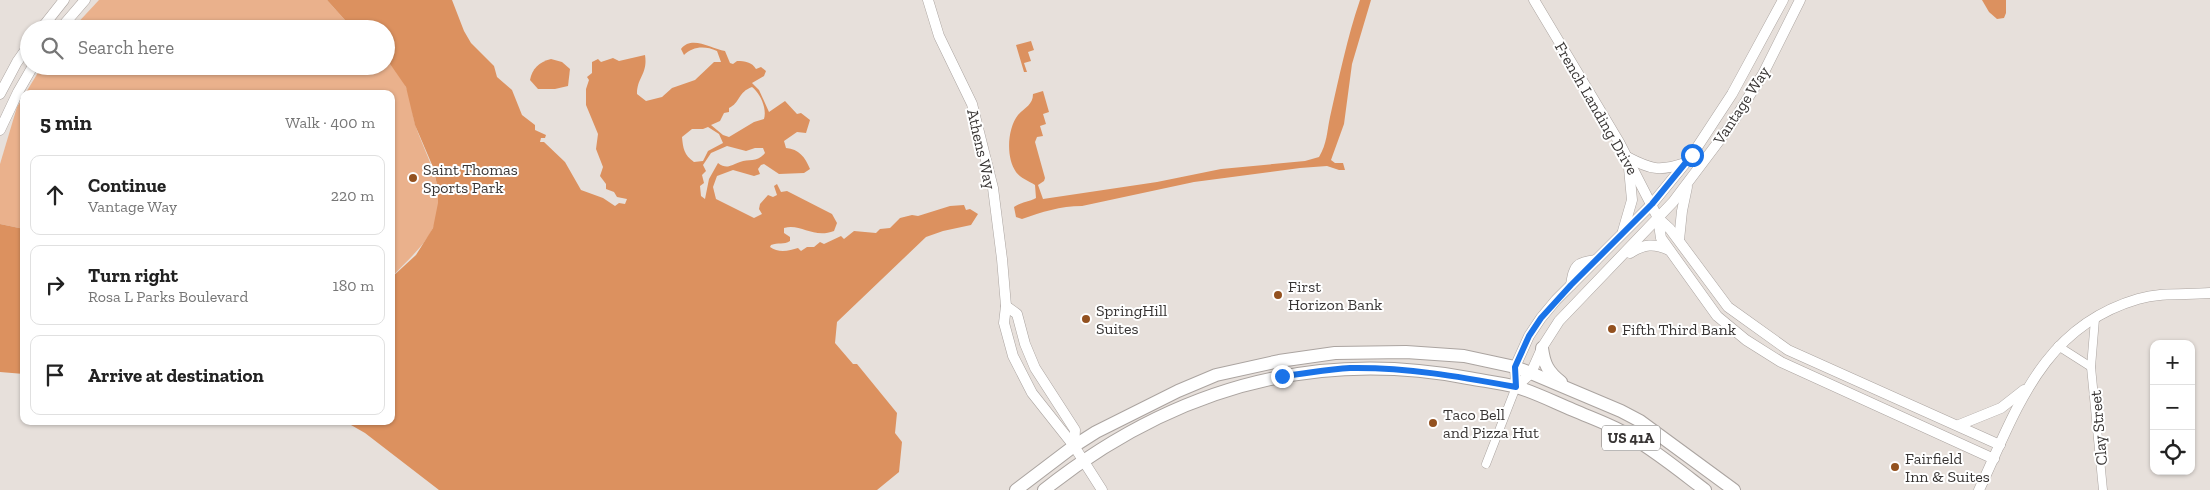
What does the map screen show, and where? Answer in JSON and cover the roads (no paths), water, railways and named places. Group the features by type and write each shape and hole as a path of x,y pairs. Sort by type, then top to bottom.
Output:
{"main road":[{"path":"1542,348 1545,366 1552,375 1573,391"},
{"name":"US 41A","path":"1016,490 1074,446 1096,432 1178,391 1216,375 1271,362 1350,352 1406,352 1464,356 1515,367 1640,421 1734,490"},
{"name":"US 41A","path":"1044,490 1082,460 1129,431 1178,407 1240,385 1282,376 1344,369 1401,370 1446,374 1516,387 1622,431 1704,490"},
{"path":"1684,474 1714,490"}],"street":[{"path":"48,20 64,0"},
{"path":"68,20 85,0"},
{"name":"Athens Way","path":"928,0 940,36 972,104 993,188 1006,306 1004,323 1020,370 1032,392 1074,446 1102,490"},
{"name":"French Landing Drive","path":"1534,0 1627,157 1658,218 1661,238 1718,316 1746,340 1781,362 1994,459"},
{"name":"Vantage Way","path":"1516,387 1515,367 1529,336 1541,318 1571,285 1652,204 1686,163 1724,108 1783,0"},
{"name":"Vantage Way","path":"1516,387 1531,373 1542,348 1559,321 1658,218 1689,182 1749,97 1774,55 1800,0"},
{"path":"0,94 20,58"},
{"path":"0,130 28,75"},
{"path":"1627,157 1655,169 1669,169 1686,163"},
{"path":"1621,236 1632,200 1633,190 1627,157"},
{"path":"1679,240 1683,200 1689,182"},
{"name":"French Landing Drive","path":"1658,218 1679,240 1728,307 1788,350 2000,444"},
{"path":"1616,261 1639,247 1656,244 1669,250"},
{"path":"1979,490 2026,388 2058,346 2076,330 2116,307 2139,299 2166,294 2210,293"},
{"name":"Athens Way","path":"1006,306 1017,314 1025,344 1035,368 1075,430 1074,446"},
{"path":"1718,316 1728,307"},
{"name":"Clay Street","path":"2095,318 2091,367 2103,490"},
{"name":"Clay Street","path":"2058,346 2091,367"},
{"path":"1486,464 1516,387"},
{"path":"1959,425 2001,408 2026,388"},
{"path":"1905,418 1911,403"}],"place":[{"name":"Saint Thomas Sports Park","path":"413,178"},
{"name":"First Horizon Bank","path":"1278,295"},
{"name":"SpringHill Suites","path":"1086,319"},
{"name":"Fifth Third Bank","path":"1612,329"},
{"name":"Taco Bell and Pizza Hut","path":"1433,423"},
{"name":"Fairfield Inn & Suites","path":"1895,467"}]}
